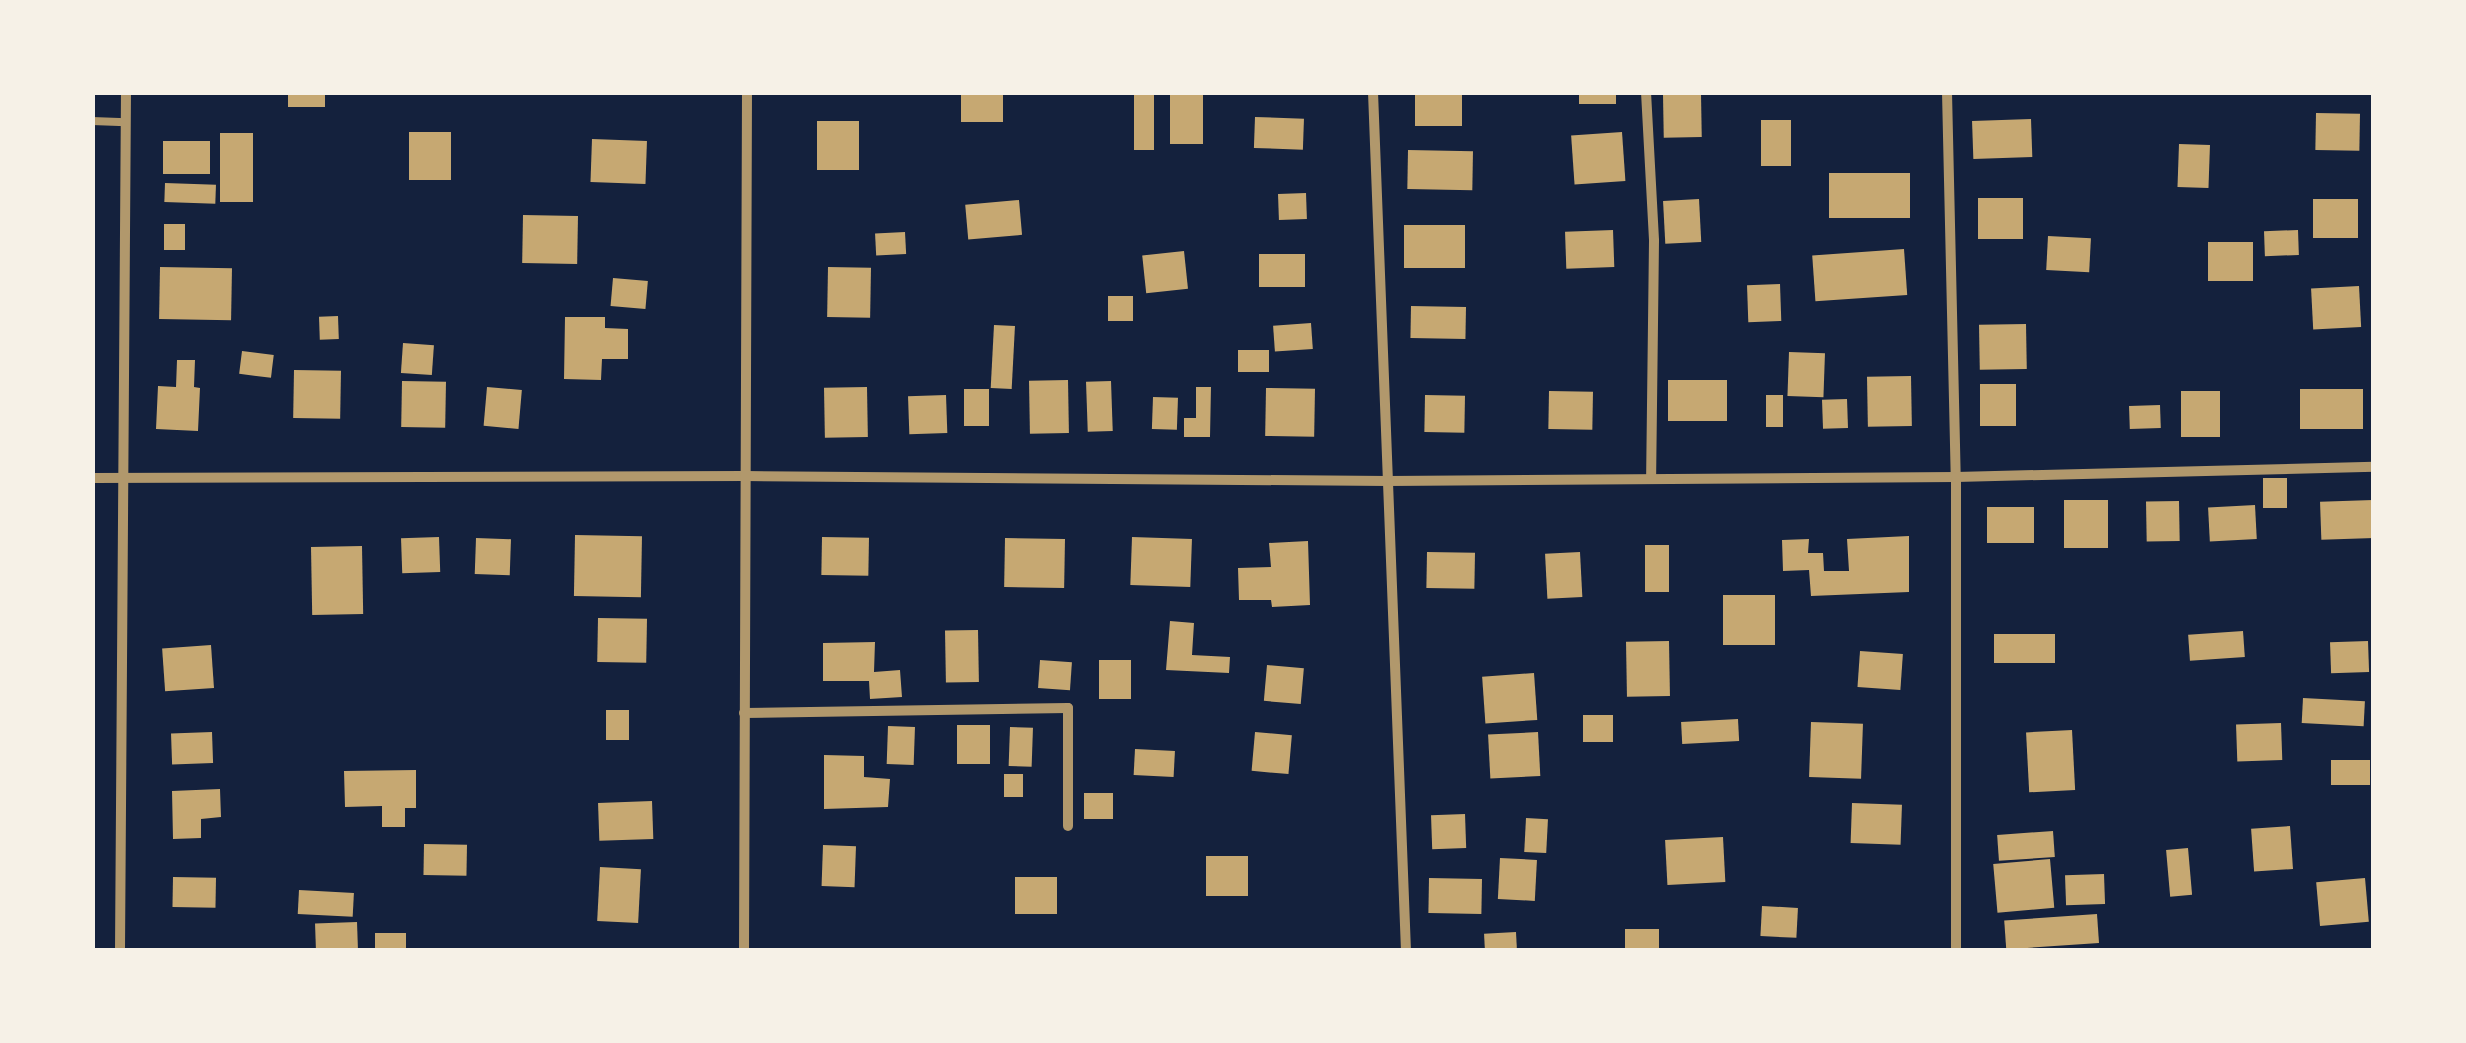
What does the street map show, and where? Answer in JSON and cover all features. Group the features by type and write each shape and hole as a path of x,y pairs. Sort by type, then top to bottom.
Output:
{"street":[{"path":"120,950 126,92"},
{"path":"744,950 747,92"},
{"path":"1373,92 1406,950"},
{"path":"1646,92 1654,241 1650,479"},
{"path":"1946,92 1956,477 1956,950"},
{"path":"92,478 746,476 1388,481 1956,477 2374,467"},
{"path":"744,713 1068,708 1068,826"}],"lane":[{"path":"92,121 126,122"}],"building":[{"path":"288,92 325,92 325,107 288,107"},
{"path":"961,92 1003,92 1003,122 961,122"},
{"path":"1134,92 1154,92 1154,150 1134,150"},
{"path":"1170,92 1203,92 1203,144 1170,144"},
{"path":"1415,92 1462,92 1462,126 1415,126"},
{"path":"1579,92 1616,92 1616,104 1579,104"},
{"path":"1701,94 1702,137 1664,138 1663,95"},
{"path":"2316,113 2360,114 2359,151 2315,150"},
{"path":"1255,117 1304,119 1303,150 1254,148"},
{"path":"2031,119 2032,157 1973,159 1972,121"},
{"path":"1761,120 1791,120 1791,166 1761,166"},
{"path":"817,121 859,121 859,170 817,170"},
{"path":"409,132 451,132 451,180 409,180"},
{"path":"1622,132 1625,181 1575,184 1571,136"},
{"path":"220,133 253,133 253,202 220,202"},
{"path":"592,139 647,141 645,184 590,182"},
{"path":"163,141 210,141 210,174 163,174"},
{"path":"2179,144 2210,145 2208,188 2177,187"},
{"path":"1408,150 1473,151 1472,190 1407,189"},
{"path":"1829,173 1910,173 1910,218 1829,218"},
{"path":"165,183 216,185 215,204 164,202"},
{"path":"1306,193 1307,219 1279,220 1278,194"},
{"path":"1978,198 2023,198 2023,239 1978,239"},
{"path":"1699,199 1701,242 1665,244 1663,201"},
{"path":"2313,199 2358,199 2358,238 2313,238"},
{"path":"1019,200 1022,235 968,240 965,205"},
{"path":"523,215 578,216 577,264 522,263"},
{"path":"164,224 185,224 185,250 164,250"},
{"path":"1404,225 1465,225 1465,268 1404,268"},
{"path":"1613,230 1614,267 1566,269 1565,232"},
{"path":"2298,230 2299,255 2265,256 2264,231"},
{"path":"905,232 906,254 876,256 875,234"},
{"path":"2048,236 2091,238 2089,272 2046,270"},
{"path":"2208,242 2253,242 2253,281 2208,281"},
{"path":"1904,249 1907,295 1815,301 1812,255"},
{"path":"1184,251 1188,289 1146,293 1142,255"},
{"path":"1259,254 1305,254 1305,287 1259,287"},
{"path":"160,267 232,268 231,320 159,319"},
{"path":"828,267 871,268 870,318 827,317"},
{"path":"613,278 648,281 645,309 611,306"},
{"path":"1780,284 1781,321 1748,322 1747,285"},
{"path":"2359,286 2361,327 2313,329 2311,289"},
{"path":"1108,296 1133,296 1133,321 1108,321"},
{"path":"1411,306 1466,307 1465,339 1410,338"},
{"path":"338,316 339,339 320,340 319,317"},
{"path":"565,317 605,317 605,328 628,329 628,359 602,359 601,380 564,379"},
{"path":"1311,323 1313,349 1275,352 1273,326"},
{"path":"2026,324 2027,369 1980,370 1979,325"},
{"path":"994,325 1015,326 1012,389 991,388"},
{"path":"403,343 434,345 432,375 401,373"},
{"path":"1238,350 1269,350 1269,372 1238,372"},
{"path":"242,351 274,355 271,378 239,374"},
{"path":"1789,352 1825,353 1823,397 1787,396"},
{"path":"177,360 195,360 194,387 200,388 198,431 156,429 158,386 176,387"},
{"path":"294,370 341,371 340,419 293,418"},
{"path":"1911,376 1912,426 1868,427 1867,377"},
{"path":"1068,380 1069,433 1030,434 1029,381"},
{"path":"1668,380 1727,380 1727,421 1668,421"},
{"path":"402,381 446,382 445,428 401,427"},
{"path":"1111,381 1113,431 1088,432 1086,382"},
{"path":"1980,384 2016,384 2016,426 1980,426"},
{"path":"487,387 522,390 518,429 484,426"},
{"path":"867,387 868,437 825,438 824,388"},
{"path":"1196,387 1211,387 1210,437 1184,437 1184,418 1196,418"},
{"path":"1266,388 1315,389 1314,437 1265,436"},
{"path":"964,389 989,389 989,426 964,426"},
{"path":"2300,389 2363,389 2363,429 2300,429"},
{"path":"1549,391 1593,392 1592,430 1548,429"},
{"path":"2181,391 2220,391 2220,437 2181,437"},
{"path":"946,395 947,433 909,434 908,396"},
{"path":"1425,395 1465,396 1464,433 1424,432"},
{"path":"1766,395 1783,395 1783,427 1766,427"},
{"path":"1153,397 1178,398 1177,430 1152,429"},
{"path":"1847,399 1848,428 1823,429 1822,400"},
{"path":"2160,405 2161,428 2130,429 2129,406"},
{"path":"2263,478 2287,478 2287,508 2263,508"},
{"path":"2064,500 2108,500 2108,548 2064,548"},
{"path":"2373,500 2374,538 2321,540 2320,502"},
{"path":"2179,501 2180,541 2147,542 2146,502"},
{"path":"2255,505 2257,539 2210,541 2208,507"},
{"path":"1987,507 2034,507 2034,543 1987,543"},
{"path":"575,535 642,536 641,597 574,596"},
{"path":"1909,536 1909,592 1811,596 1809,570 1783,571 1782,540 1809,539 1808,553 1823,553 1824,571 1849,571 1847,539"},
{"path":"439,537 440,572 402,573 401,538"},
{"path":"822,537 869,538 868,576 821,575"},
{"path":"1132,537 1192,539 1190,587 1130,585"},
{"path":"476,538 511,539 510,575 475,574"},
{"path":"1005,538 1065,539 1064,588 1004,587"},
{"path":"1308,541 1310,605 1272,607 1271,600 1239,600 1238,568 1271,567 1269,543"},
{"path":"1645,545 1669,545 1669,592 1645,592"},
{"path":"362,546 363,614 312,615 311,547"},
{"path":"1427,552 1475,553 1474,589 1426,588"},
{"path":"1580,552 1582,597 1547,599 1545,554"},
{"path":"1723,595 1775,595 1775,645 1723,645"},
{"path":"598,618 647,619 646,663 597,662"},
{"path":"1170,621 1194,623 1192,655 1230,657 1229,673 1166,670"},
{"path":"978,630 979,682 946,683 945,631"},
{"path":"2243,631 2245,657 2190,661 2188,635"},
{"path":"1994,634 2055,634 2055,663 1994,663"},
{"path":"1669,641 1670,696 1627,697 1626,642"},
{"path":"2368,641 2369,672 2331,673 2330,642"},
{"path":"875,642 874,672 900,670 902,697 870,699 869,681 823,681 823,643"},
{"path":"211,645 214,688 165,691 162,648"},
{"path":"1860,651 1903,654 1900,690 1857,687"},
{"path":"1040,660 1072,662 1070,690 1038,688"},
{"path":"1099,660 1131,660 1131,699 1099,699"},
{"path":"1267,665 1304,668 1301,704 1264,701"},
{"path":"1534,673 1537,720 1485,724 1482,677"},
{"path":"2303,698 2365,701 2364,726 2302,723"},
{"path":"606,710 629,710 629,740 606,740"},
{"path":"1583,715 1613,715 1613,742 1583,742"},
{"path":"1738,719 1739,741 1682,744 1681,722"},
{"path":"1811,722 1863,724 1861,779 1809,777"},
{"path":"2281,723 2282,760 2237,762 2236,725"},
{"path":"957,725 990,725 990,764 957,764"},
{"path":"888,726 915,727 914,765 887,764"},
{"path":"1010,727 1033,728 1032,767 1009,766"},
{"path":"2072,730 2075,790 2029,792 2026,732"},
{"path":"212,732 213,763 172,764 171,733"},
{"path":"1255,732 1292,735 1288,774 1252,771"},
{"path":"1538,732 1540,776 1490,779 1488,735"},
{"path":"1135,749 1175,751 1174,777 1134,775"},
{"path":"824,755 864,756 864,777 890,779 888,807 824,809"},
{"path":"2331,760 2370,760 2370,785 2331,785"},
{"path":"416,770 416,808 405,808 405,827 382,827 382,806 345,807 344,771"},
{"path":"1004,774 1023,774 1023,797 1004,797"},
{"path":"220,789 221,817 201,819 201,838 173,839 172,791"},
{"path":"1084,793 1113,793 1113,819 1084,819"},
{"path":"652,801 653,839 599,841 598,803"},
{"path":"1852,803 1902,805 1901,845 1851,843"},
{"path":"1465,814 1466,848 1432,849 1431,815"},
{"path":"1526,818 1548,819 1546,853 1524,852"},
{"path":"2290,826 2293,869 2254,872 2251,829"},
{"path":"2053,831 2055,857 1999,861 1997,835"},
{"path":"1723,837 1725,882 1667,885 1665,840"},
{"path":"424,844 467,845 466,876 423,875"},
{"path":"823,845 856,846 855,887 822,886"},
{"path":"2188,848 2192,895 2170,897 2166,850"},
{"path":"1206,856 1248,856 1248,896 1206,896"},
{"path":"1500,858 1537,860 1535,901 1498,899"},
{"path":"2050,859 2054,908 1997,913 1993,864"},
{"path":"600,867 641,869 638,923 597,921"},
{"path":"2104,874 2105,904 2066,905 2065,875"},
{"path":"173,877 216,878 215,908 172,907"},
{"path":"1015,877 1057,877 1057,914 1015,914"},
{"path":"1429,878 1482,879 1481,914 1428,913"},
{"path":"2365,878 2369,922 2320,926 2316,882"},
{"path":"299,890 354,893 353,917 298,914"},
{"path":"1762,906 1798,908 1796,938 1760,936"},
{"path":"2097,914 2099,943 2006,949 2004,920"},
{"path":"357,922 358,950 316,950 315,923"},
{"path":"1625,929 1659,929 1659,950 1625,950"},
{"path":"1516,932 1517,950 1485,950 1484,934"},
{"path":"375,933 406,933 406,950 375,950"}]}
